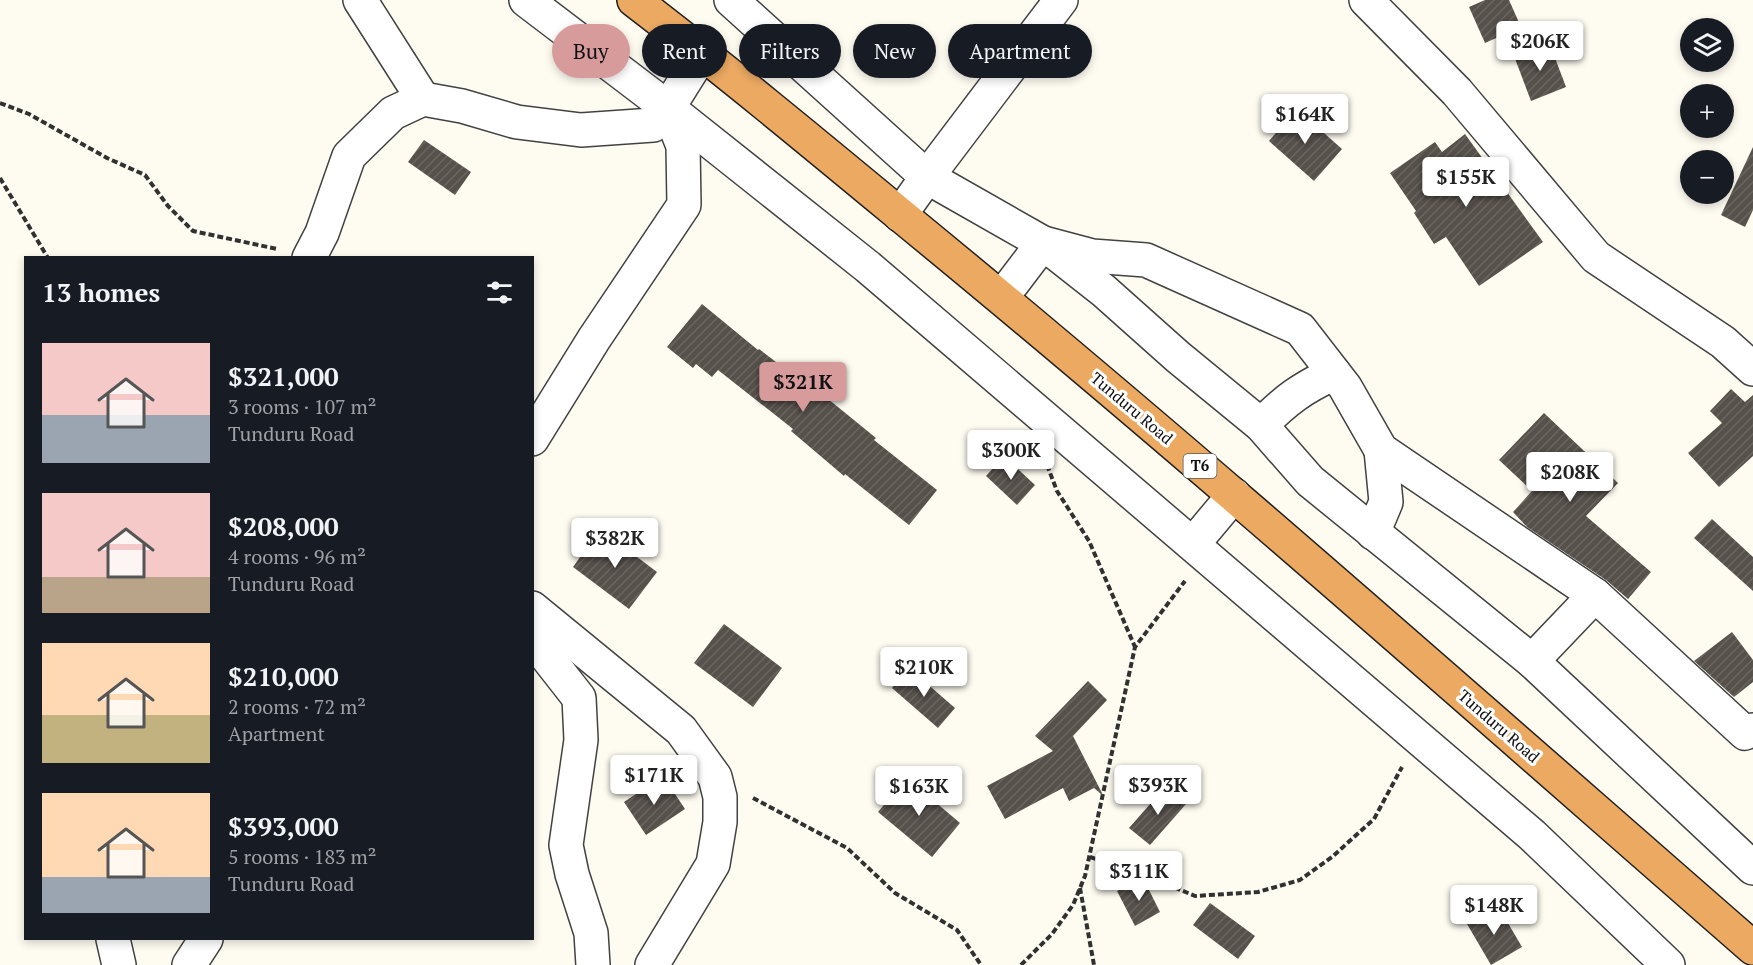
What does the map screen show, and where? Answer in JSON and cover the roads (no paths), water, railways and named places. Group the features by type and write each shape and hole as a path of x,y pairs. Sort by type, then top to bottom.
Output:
{"highway":[{"name":"Tunduru Road","path":"634,0 666,24"},
{"name":"Tunduru Road","path":"727,72 1002,297 1234,495 1753,948"}],"street":[{"path":"360,0 423,99"},
{"path":"526,0 668,108 868,267 1532,835 1668,965"},
{"path":"732,0 927,177 1043,243 1104,291 1178,357 1261,425 1310,481 1532,661 1753,868"},
{"path":"900,215 1061,0"},
{"path":"1366,0 1457,92 1596,257 1723,342 1753,369"},
{"path":"310,256 322,233 349,156 393,113 423,99 462,106 517,122 581,130 653,125 668,108 687,78"},
{"path":"534,437 594,339 684,206 683,146 668,108"},
{"path":"1002,297 1043,243"},
{"path":"1043,243 1092,256 1146,260 1300,329 1345,387 1381,450 1386,502 1373,533"},
{"path":"1261,425 1286,400 1307,386 1334,373"},
{"path":"1381,450 1595,595 1745,733 1753,730"},
{"path":"1199,549 1234,495"},
{"path":"1532,661 1595,595"},
{"path":"534,610 681,730 715,777 720,797 720,822 714,864 652,965"},
{"path":"534,641 579,698 581,740 566,845 572,873 591,933 592,965"},
{"path":"113,940 119,965"},
{"path":"189,965 205,940"}]}
